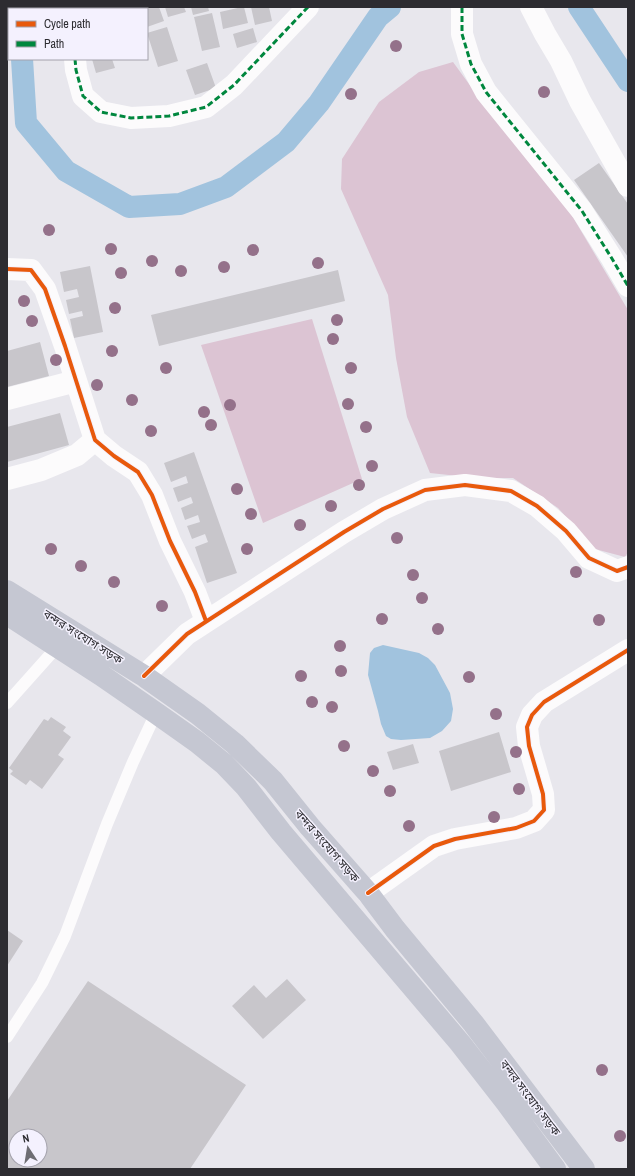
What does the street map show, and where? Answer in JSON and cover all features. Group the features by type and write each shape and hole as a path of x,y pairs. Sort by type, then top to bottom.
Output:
{"highway":[{"name":"বন্দর সংযোগ সড়ক","path":"7,590 144,676 198,714 235,744 273,781 310,827 368,893 395,929 474,1023 584,1169"},
{"name":"বন্দর সংযোগ সড়ক","path":"7,614 101,675 197,742 219,760 246,787 281,832 460,1043 506,1102 555,1169"}],"street":[{"path":"75,60 76,70 83,96 101,112 131,118 169,116 206,107 229,89 308,7"},
{"path":"531,7 561,61 580,101 628,186"},
{"path":"462,13 462,34 471,64 486,92 582,211 628,286"},
{"path":"7,269 31,270 45,289 95,440 114,456 138,472 152,495 170,541 195,592 206,621"},
{"path":"7,399 76,381"},
{"path":"7,479 41,470 77,455 95,440"},
{"path":"144,676 187,634 206,621 344,532 383,510 425,490 466,485 511,491 537,506 566,530 589,558 617,571 628,567"},
{"path":"368,893 434,846 455,839 516,828 534,821 544,810 544,805 543,794 529,746 527,727 532,715 544,702 628,650"}],"lane":[{"path":"7,703 57,647"},
{"path":"7,1037 42,983 65,936 113,810 156,713"}],"shaded area":[{"path":"453,62 477,95 571,214 628,310 628,552 625,557 595,549 558,508 513,478 477,478 430,473 407,417 396,358 388,295 341,189 342,159 379,102 419,72"},
{"path":"312,319 362,479 263,523 201,345"}],"water":[{"path":"383,645 419,653 428,658 435,665 450,693 453,709 451,721 442,731 430,738 401,740 391,739 386,736 381,724 368,675 370,653 374,648"}],"building":[{"path":"103,7 134,7 134,8"},
{"path":"159,7 164,21 148,27 148,8 138,8"},
{"path":"165,7 184,7 186,12 168,17"},
{"path":"191,7 208,7 209,11 193,15"},
{"path":"244,7 248,23 223,29 220,12"},
{"path":"251,7 269,7 272,21 255,25"},
{"path":"212,13 220,47 202,51 194,17"},
{"path":"167,27 178,61 158,67 148,33"},
{"path":"253,28 257,42 237,48 233,34"},
{"path":"92,60 112,60 115,68 96,73"},
{"path":"207,63 216,88 195,95 186,70"},
{"path":"599,163 628,204 628,257 574,180"},
{"path":"90,266 103,332 74,338 70,319 83,316 82,311 69,314 66,300 79,297 77,289 64,292 60,272"},
{"path":"338,270 345,301 159,346 151,315"},
{"path":"40,342 49,376 7,387 7,351"},
{"path":"60,413 69,445 7,462 7,427"},
{"path":"194,452 237,573 207,583 195,547 208,542 205,534 192,539 187,526 200,522 198,515 185,520 181,508 193,503 191,497 178,502 173,488 188,483 186,476 171,482 164,463"},
{"path":"51,717 66,727 63,731 71,737 58,755 64,759 42,789 30,780 26,785 10,774 13,771 9,768 44,719 48,721"},
{"path":"499,732 511,772 451,791 439,751"},
{"path":"413,744 419,763 393,770 387,752"},
{"path":"7,930 23,941 7,966"},
{"path":"287,979 306,1000 263,1039 232,1006 254,985 266,998"},
{"path":"88,981 246,1085 190,1169 7,1169 7,1101"}],"waterway":[{"path":"22,60 26,123 66,171 129,207 180,204 226,187 286,142 319,103 378,17 390,7"},
{"path":"579,7 628,81"}],"marked path":[{"path":"75,60 76,70 83,96 101,112 131,118 169,116 206,107 234,85 308,7"},
{"path":"462,7 462,34 471,64 486,92 582,211 628,286"}],"cycle path":[{"path":"7,269 31,270 45,289 95,440 114,456 138,472 152,495 170,541 195,592 206,621"},
{"path":"144,676 187,634 344,532 383,509 425,490 465,485 511,491 537,506 566,531 589,558 617,571 628,567"},
{"path":"368,893 434,846 455,839 516,828 534,821 544,810 543,794 529,746 527,727 532,715 544,702 628,650"}]}
